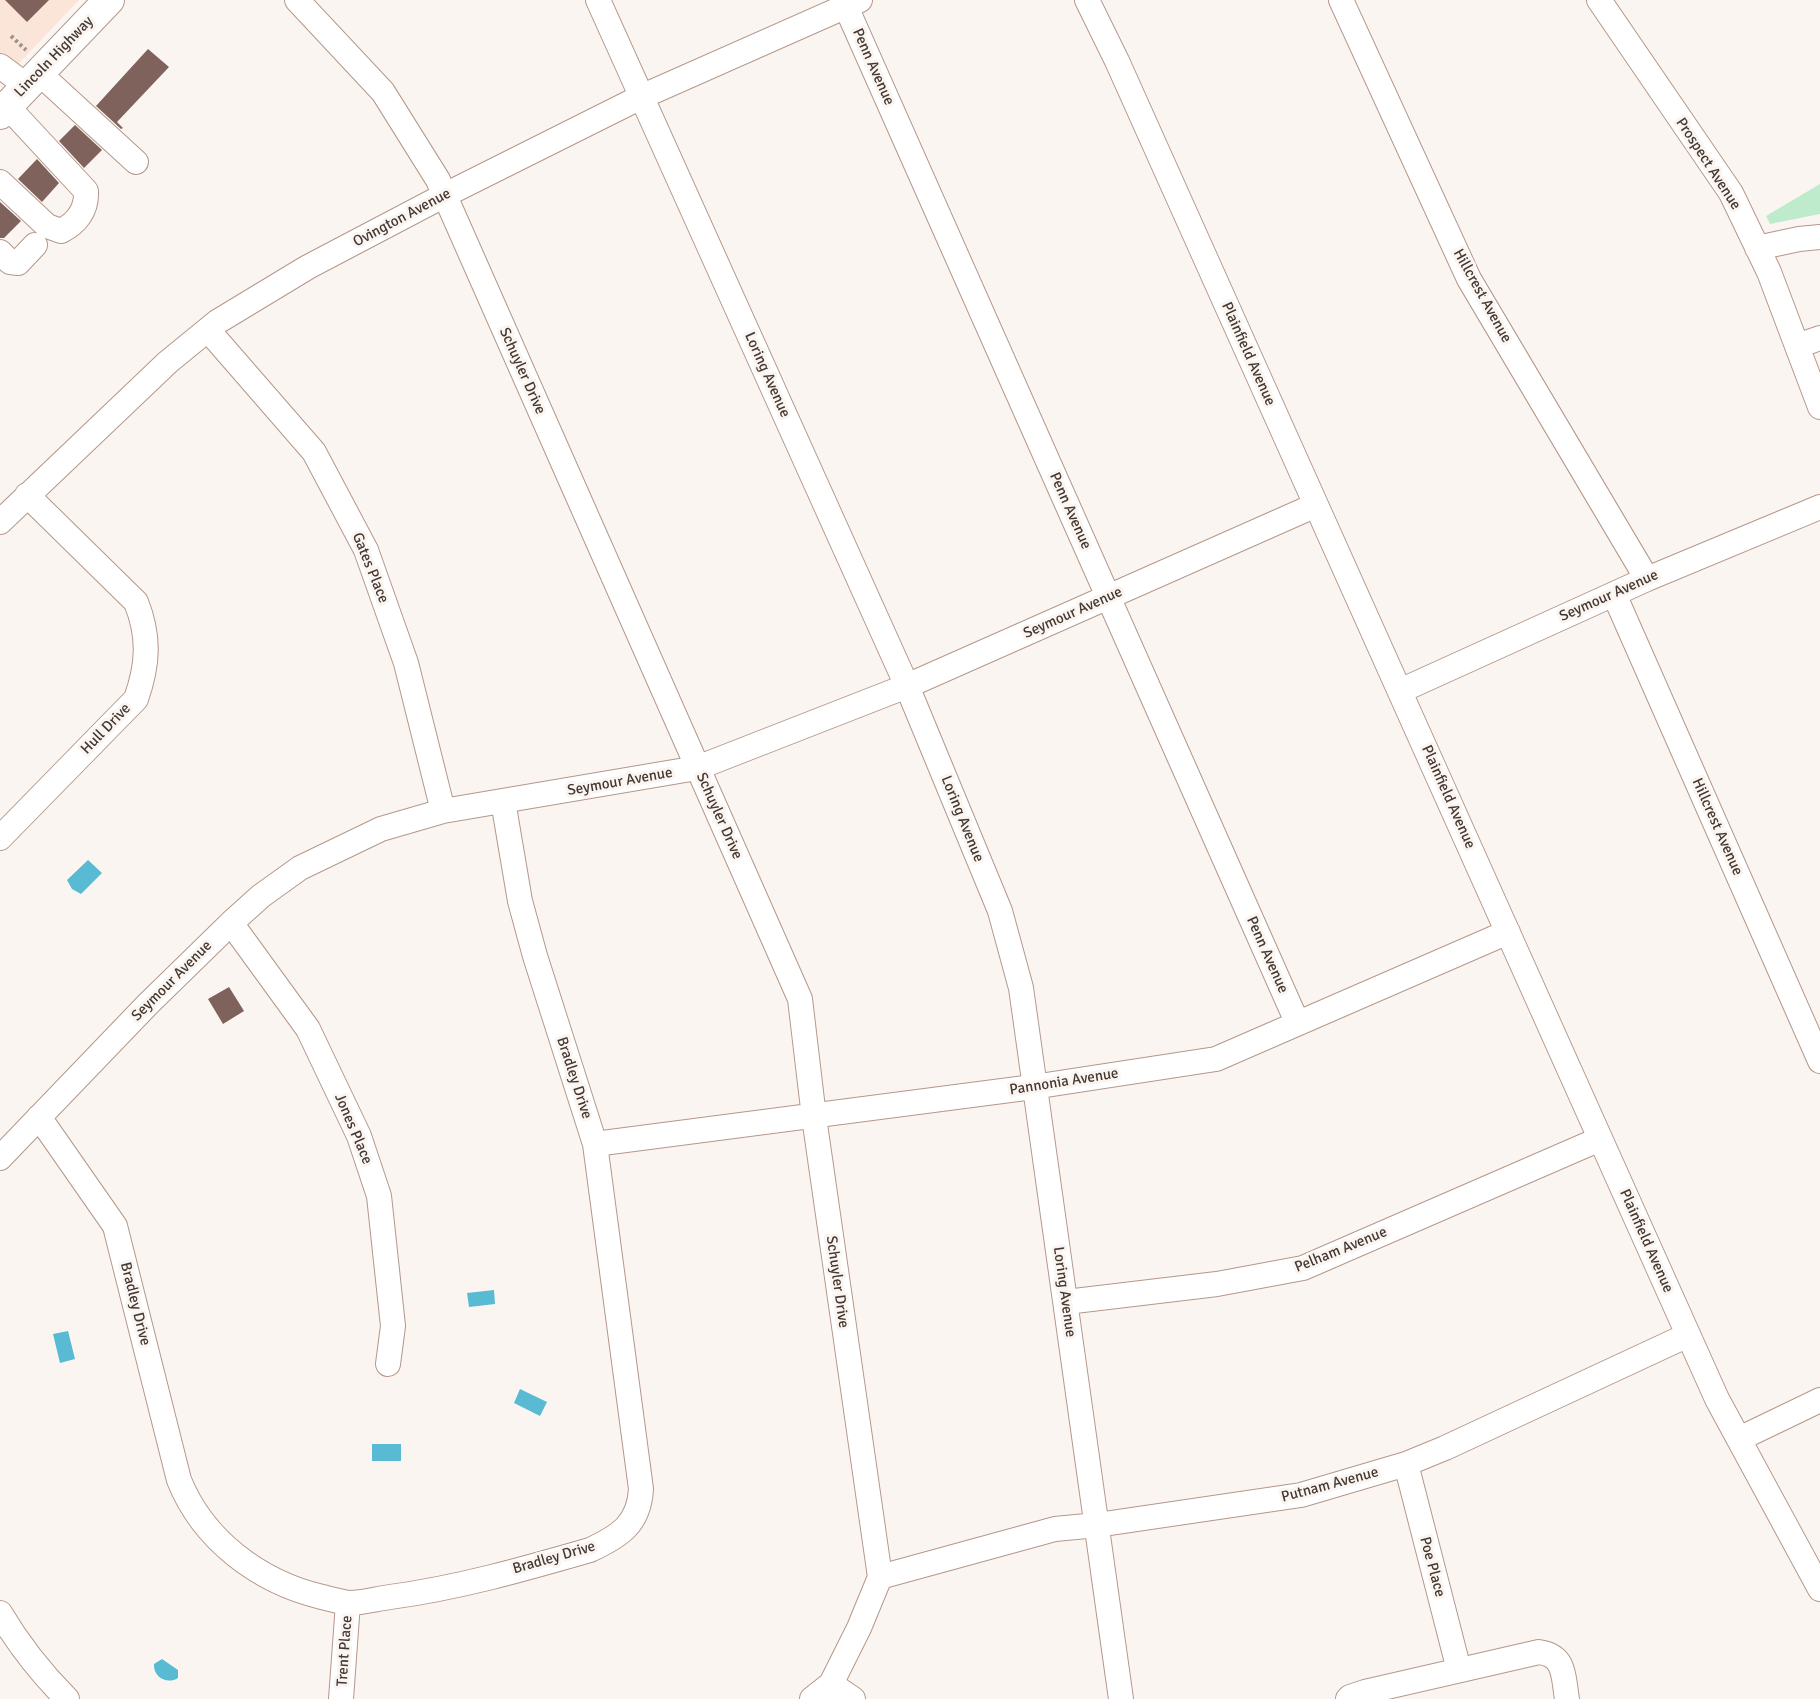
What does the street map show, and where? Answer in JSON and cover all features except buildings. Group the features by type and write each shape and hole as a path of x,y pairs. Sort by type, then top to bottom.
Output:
{"main road":[{"name":"Lincoln Highway","path":"20,86 109,0"}],"street":[{"name":"Schuyler Drive","path":"297,0 383,92 438,180 800,999 814,1117 880,1577"},
{"name":"Loring Avenue","path":"598,0 907,686 1000,911 1021,988 1120,1699"},
{"name":"Plainfield Avenue","path":"1087,0 1117,62 1717,1399 1820,1589"},
{"name":"Hillcrest Avenue","path":"1341,0 1469,279 1647,579"},
{"name":"Prospect Avenue","path":"1599,0 1731,193 1769,272 1820,407"},
{"name":"Ovington Avenue","path":"0,522 168,362 217,322 308,267 445,195 641,97 850,2"},
{"name":"Penn Avenue","path":"850,2 1108,597 1297,1022"},
{"path":"0,66 20,86 136,162"},
{"path":"0,182 47,226 61,231 79,219 86,198 86,191 20,86"},
{"path":"1757,248 1820,237"},
{"path":"0,252 10,262 18,263 35,245"},
{"name":"Gates Place","path":"208,330 314,452 366,550 406,663 443,811"},
{"path":"1797,346 1820,338"},
{"name":"Hull Drive","path":"0,838 135,699 145,674 145,623 136,602 27,495"},
{"name":"Seymour Avenue","path":"0,1158 148,1004 231,923 261,896 300,868 381,829 443,811 698,768 907,686 1316,505"},
{"name":"Seymour Avenue","path":"1400,691 1647,579 1820,507"},
{"name":"Hillcrest Avenue","path":"1614,594 1820,1061"},
{"name":"Bradley Drive","path":"39,1117 115,1226 179,1480 188,1502 212,1533 235,1555 272,1580 307,1593 348,1603 427,1592 590,1550 613,1539 640,1508 641,1489 595,1144 529,934 514,870 503,801"},
{"name":"Jones Place","path":"231,923 308,1029 359,1136 379,1196 393,1326 388,1364"},
{"name":"Pannonia Avenue","path":"595,1144 1034,1087 1216,1059 1508,932"},
{"name":"Pelham Avenue","path":"1066,1302 1217,1284 1303,1268 1600,1139"},
{"name":"Putnam Avenue","path":"880,1577 1055,1529 1301,1495 1406,1464 1688,1335"},
{"path":"1739,1439 1820,1400"},
{"name":"Poe Place","path":"1406,1464 1459,1670"},
{"path":"812,1699 831,1684 859,1628 880,1577"},
{"name":"Trent Place","path":"341,1699 348,1603"},
{"path":"0,1613 19,1645 51,1683 68,1699"},
{"path":"1348,1699 1350,1696 1365,1692 1539,1652 1550,1653 1562,1665 1567,1699"},
{"path":"831,1684 853,1699"}],"path":[{"path":"11,36 20,86"}],"shaded area":[{"path":"0,0 79,0 0,83"}],"green space":[{"path":"1820,184 1820,214 1770,224 1766,216"}],"water":[{"path":"88,860 102,873 81,894 72,889 67,880"},
{"path":"494,1290 495,1304 469,1307 467,1293"},
{"path":"68,1331 75,1359 60,1363 53,1334"},
{"path":"520,1389 547,1402 540,1416 514,1403"},
{"path":"372,1444 401,1444 401,1461 372,1461"},
{"path":"162,1659 178,1670 178,1678 169,1681 158,1676 154,1664"}]}
